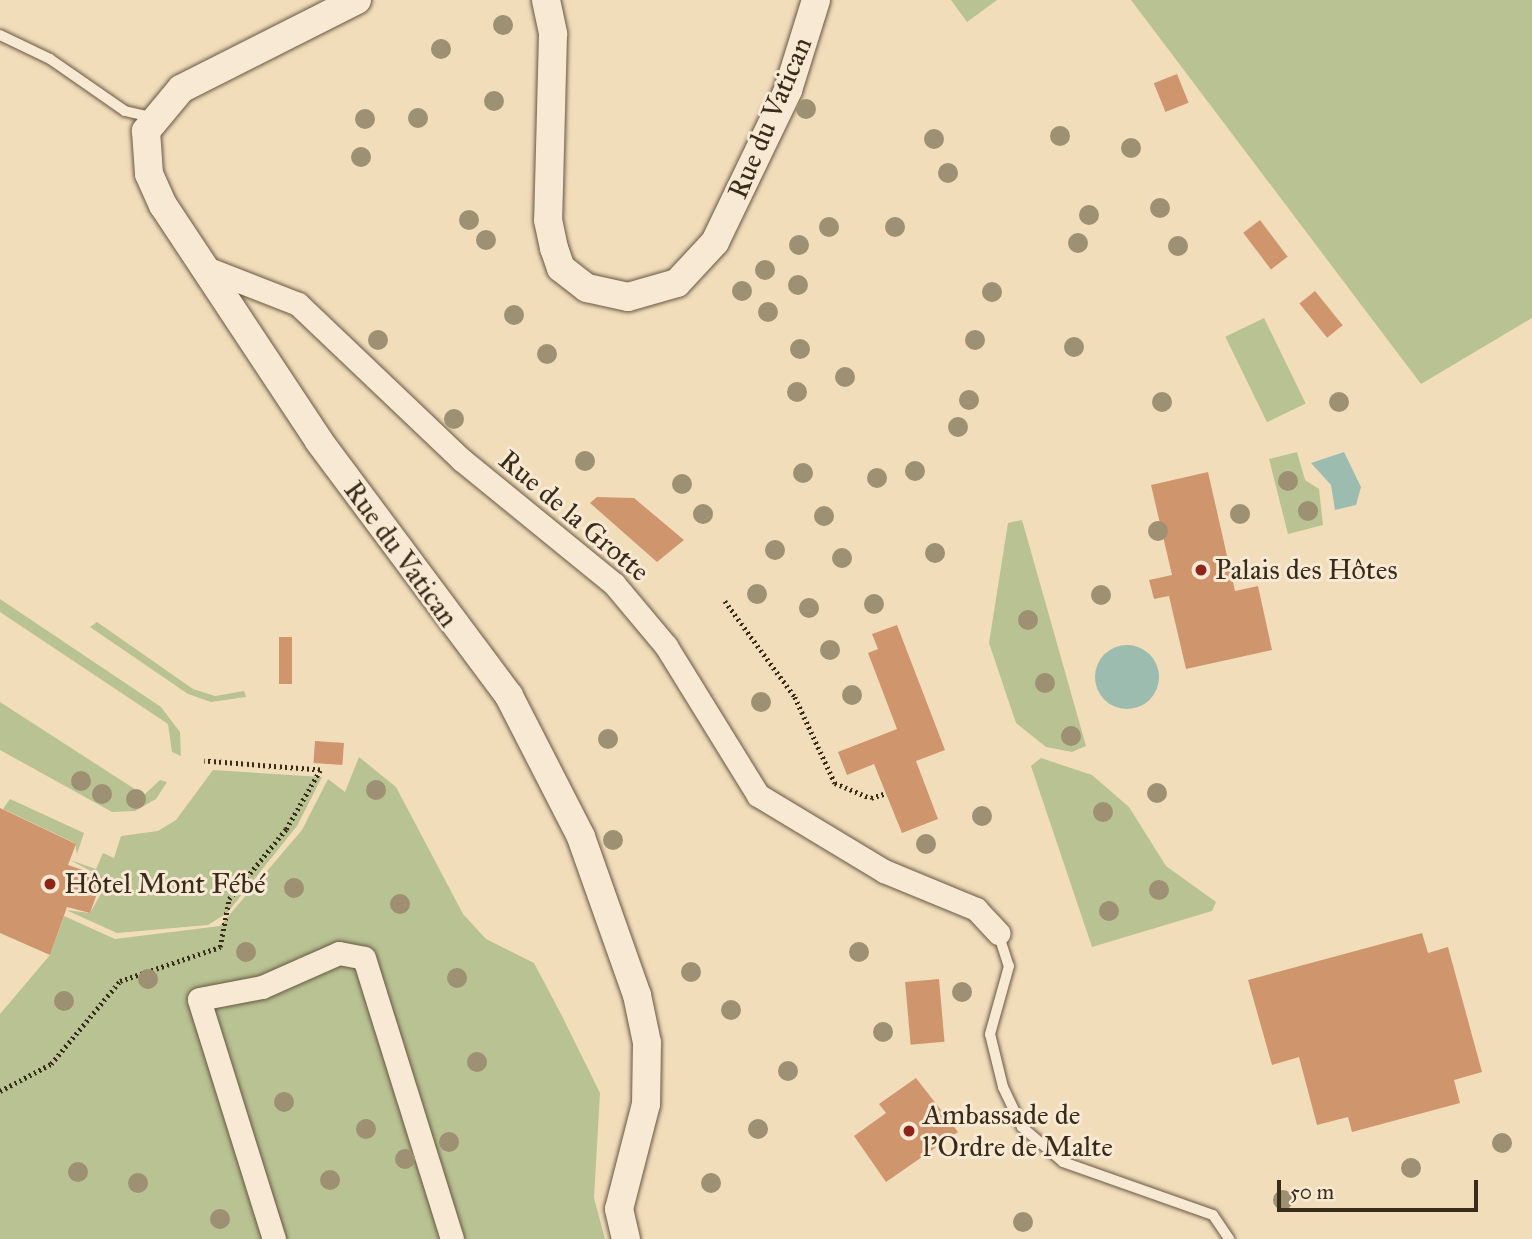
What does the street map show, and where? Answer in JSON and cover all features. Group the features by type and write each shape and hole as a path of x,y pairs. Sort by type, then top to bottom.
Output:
{"street":[{"path":"152,117 204,76 357,0"},
{"name":"Rue du Vatican","path":"546,0 553,34 548,220 554,248 561,268 587,288 628,297 677,283 715,242 788,90 816,0"},
{"name":"Rue du Vatican","path":"152,117 145,148 149,174 163,205 211,270 318,441 509,696 581,837 637,995 647,1043 646,1104 619,1209 625,1239"},
{"name":"Rue de la Grotte","path":"211,270 298,304 462,460 614,584 666,646 758,795 884,871 976,909 998,933"},
{"path":"274,1239 199,999 262,987 339,953 363,958 452,1239"}],"lane":[{"path":"0,35 50,59 125,111 152,117"},
{"path":"998,933 1009,966 990,1034 1003,1087 1022,1127 1063,1162 1213,1215 1229,1239"}],"path":[{"path":"725,601 795,697 835,783 871,798 886,793"},
{"path":"0,1091 51,1064 120,981 220,947 229,899 286,829 320,771 204,761"}],"green space":[{"path":"951,0 997,0 967,22"},
{"path":"1131,0 1532,0 1532,318 1421,384"},
{"path":"1264,318 1306,403 1267,422 1225,337"},
{"path":"1297,452 1305,480 1319,489 1323,525 1288,534 1269,459"},
{"path":"1022,520 1086,746 1072,752 1046,747 1016,723 989,643 1008,523"},
{"path":"0,599 161,707 180,732 181,756 172,752 168,724 0,612"},
{"path":"97,622 193,689 215,696 244,691 246,697 211,702 188,694 90,627"},
{"path":"0,702 144,795 160,780 167,782 156,799 135,811 112,812 0,750"},
{"path":"359,757 396,787 463,914 486,939 534,963 561,1014 600,1093 594,1198 605,1239 0,1239 0,1014 50,955 64,916 115,939 220,926 302,830 328,779 345,792"},
{"path":"1041,758 1092,775 1129,807 1166,866 1216,902 1212,911 1092,947 1031,766"},
{"path":"213,770 322,777 297,826 227,913 208,925 117,933 66,910 90,913 102,892 102,877 70,860 96,869 103,853 114,858 121,836 158,831 176,820"},
{"path":"10,799 84,833 77,854 75,843 3,809"}],"shaded area":[{"path":"1344,452 1361,487 1356,505 1335,510 1331,485 1311,463"},
{"path":"1121,645 1133,645 1150,654 1157,665 1157,689 1150,700 1133,709 1121,709 1109,704 1100,695 1095,683 1095,671 1100,659 1109,650"}],"building":[{"path":"1177,74 1189,103 1165,112 1154,83"},
{"path":"1260,220 1288,257 1271,269 1243,233"},
{"path":"1315,291 1343,325 1327,338 1299,304"},
{"name":"Palais des Hôtes","path":"1208,472 1235,591 1258,586 1272,650 1186,669 1169,596 1154,599 1149,580 1172,575 1151,485"},
{"path":"597,497 634,498 684,540 657,562 590,503"},
{"path":"897,625 945,750 916,761 938,819 902,833 874,764 847,775 838,752 897,729 868,653 878,649 872,634"},
{"path":"279,637 292,637 292,684 279,684"},
{"path":"315,741 344,743 342,765 313,763"},
{"name":"Hôtel Mont Fébé","path":"0,808 76,844 68,865 103,877 90,913 67,907 50,955 0,933"},
{"path":"1422,933 1428,953 1448,947 1482,1072 1454,1080 1460,1103 1352,1132 1348,1117 1317,1125 1299,1057 1272,1065 1248,980"},
{"path":"939,979 944,1042 911,1045 905,982"},
{"path":"916,1078 958,1132 886,1182 854,1136 886,1113 879,1104"}],"place":[{"name":"Palais des Hôtes","path":"1201,570"},
{"name":"Hôtel Mont Fébé","path":"50,884"},
{"name":"Ambassade de l'Ordre de Malte","path":"909,1131"}]}
